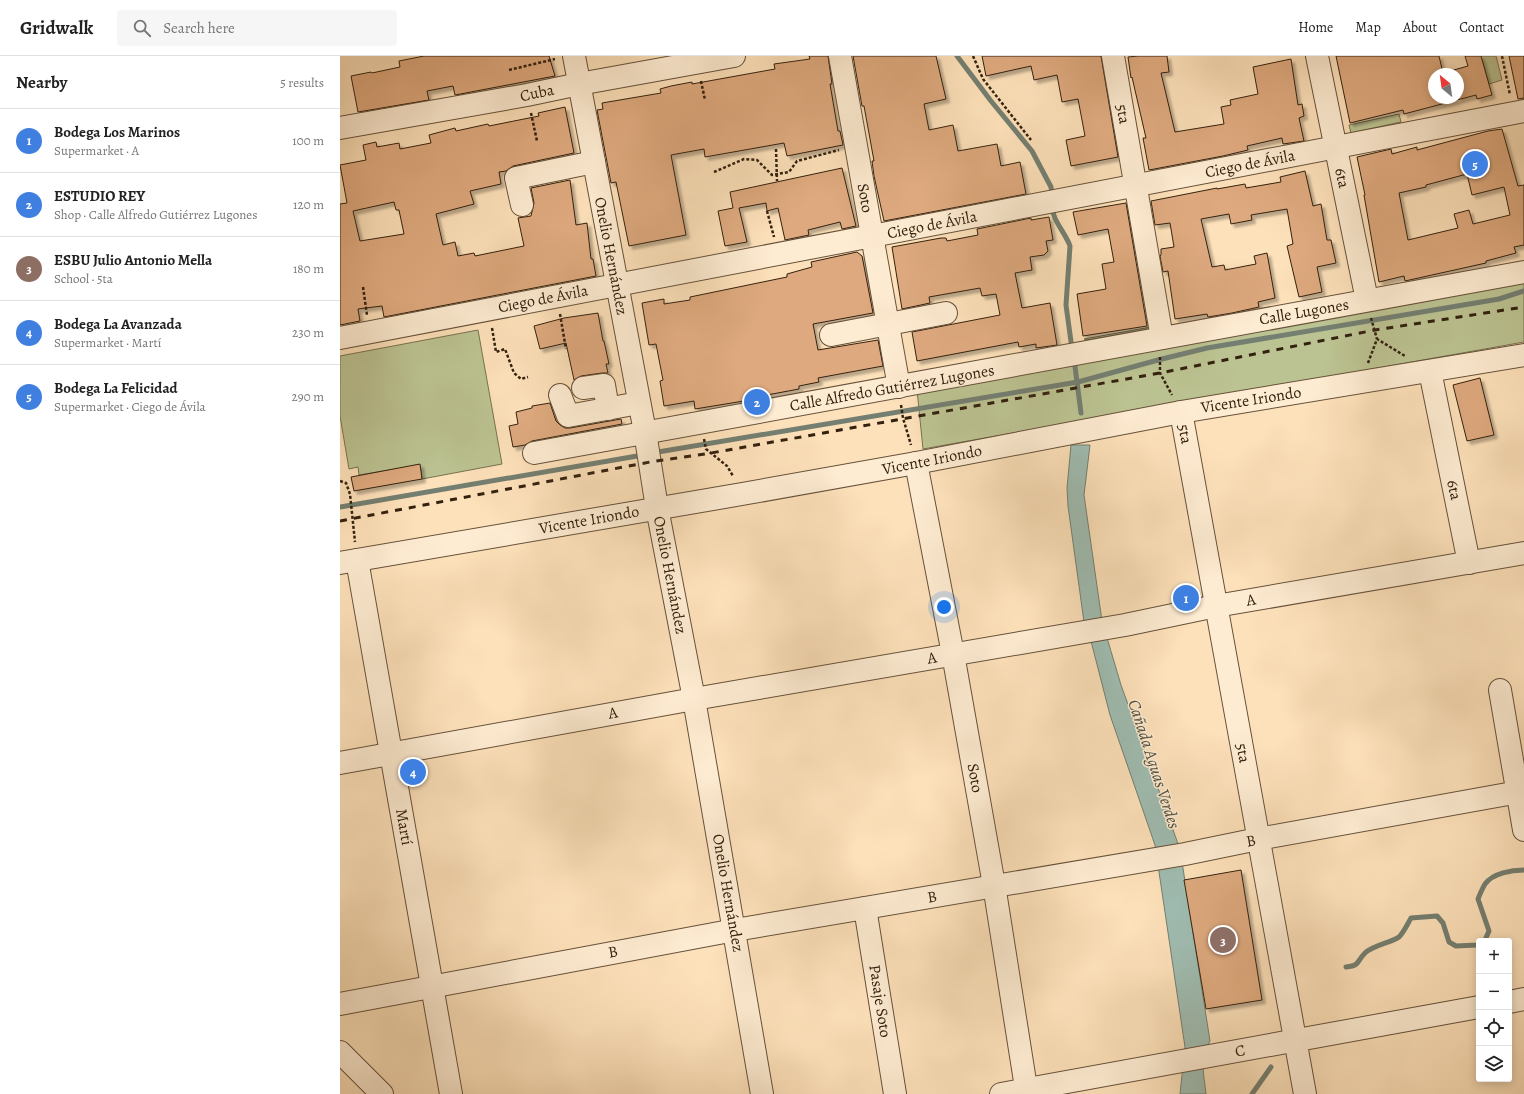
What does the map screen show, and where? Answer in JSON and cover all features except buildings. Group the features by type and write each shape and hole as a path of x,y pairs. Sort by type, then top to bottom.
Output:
{"street":[{"name":"Cuba","path":"340,128 734,56"},
{"name":"Soto","path":"840,56 900,395"},
{"name":"5ta","path":"1113,56 1162,338"},
{"name":"6ta","path":"1317,56 1367,300"},
{"name":"Onelio Hernández","path":"568,57 579,84 647,444 657,508 694,699 735,930 762,1094"},
{"name":"Ciego de Ávila","path":"340,338 1519,112"},
{"path":"522,205 516,178 594,162"},
{"name":"Calle Lugones","path":"1085,352 1524,272"},
{"path":"831,335 946,314"},
{"name":"Calle Alfredo Gutiérrez Lugones","path":"534,453 647,444 900,395 1085,352"},
{"name":"Vicente Iriondo","path":"349,561 916,463 1181,412 1524,355"},
{"name":"6ta","path":"1430,371 1469,563"},
{"path":"583,388 604,385 608,409"},
{"path":"560,395 568,416 639,403"},
{"name":"5ta","path":"1181,412 1305,1094"},
{"name":"Soto","path":"916,463 953,654 994,885 1027,1092"},
{"name":"A","path":"340,763 694,699 1125,625 1216,606 1524,553"},
{"name":"Martí","path":"349,561 391,753 451,1094"},
{"path":"1500,690 1521,791 1524,830"},
{"name":"B","path":"340,1004 735,930 994,885 1185,854 1258,839 1521,791"},
{"name":"Pasaje Soto","path":"866,908 895,1094"},
{"path":"1512,1001 1524,999"},
{"name":"C","path":"1000,1094 1027,1092 1202,1057 1476,1008"},
{"path":"340,1052 382,1094"}],"path":[{"path":"973,56 983,79 1031,140"},
{"path":"1502,56 1519,112"},
{"path":"509,70 568,57"},
{"path":"527,95 537,141"},
{"path":"714,172 744,159 757,160 772,175 789,172 797,161 856,146"},
{"path":"776,149 777,181"},
{"path":"768,210 778,253"},
{"path":"362,288 370,332"},
{"path":"556,296 566,349"},
{"path":"489,309 496,352 505,350 514,373 522,379 528,377"},
{"path":"1374,325 1377,339"},
{"path":"1160,362 1160,373 1181,412"},
{"path":"900,395 902,413 916,463"},
{"path":"704,440 706,449 727,466 742,494"},
{"path":"340,481 346,483 350,494 352,507 349,561"}],"green space":[{"path":"1481,56 1496,56 1502,80 1489,84"},
{"path":"1399,114 1401,122 1351,133 1349,125"},
{"path":"1524,282 1524,342 923,449 917,390"},
{"path":"1151,327 1151,329 1088,340 1084,339"},
{"path":"478,330 502,464 422,479 420,465 359,475 358,467 349,469 340,416 340,356"}],"water":[{"path":"1071,445 1090,445 1084,495 1102,621 1121,685 1177,841 1182,862 1210,1041 1204,1054 1203,1061 1206,1094 1180,1094 1185,1047 1155,845 1110,715 1092,645 1084,622 1068,506 1067,488"}],"waterway":[{"name":"Cañada Aguas Verdes","path":"957,56 1032,151 1051,187 1052,196"},
{"name":"Cañada Aguas Verdes","path":"1052,206 1056,221 1070,246 1066,305 1072,349"},
{"path":"652,453 1078,382 1207,348 1499,299 1524,291"},
{"name":"Cañada Aguas Verdes","path":"1074,359 1081,413"},
{"path":"340,507 643,455"},
{"path":"1486,938 1489,931 1478,899 1485,884 1488,880 1498,875 1524,870"},
{"path":"1346,967 1358,963 1362,956 1369,950 1399,937 1411,918 1437,916 1443,923 1449,942 1456,946 1476,945"},
{"path":"1252,1094 1271,1067"}],"railway":[{"path":"340,521 650,462 711,453 1160,373 1375,330 1524,307"}],"place":[{"name":"Bodega La Felicidad","path":"1475,164"},
{"name":"ESTUDIO REY","path":"757,402"},
{"name":"Bodega Los Marinos","path":"1186,598"},
{"name":"Bodega La Avanzada","path":"413,772"},
{"name":"ESBU Julio Antonio Mella","path":"1223,940"}]}
